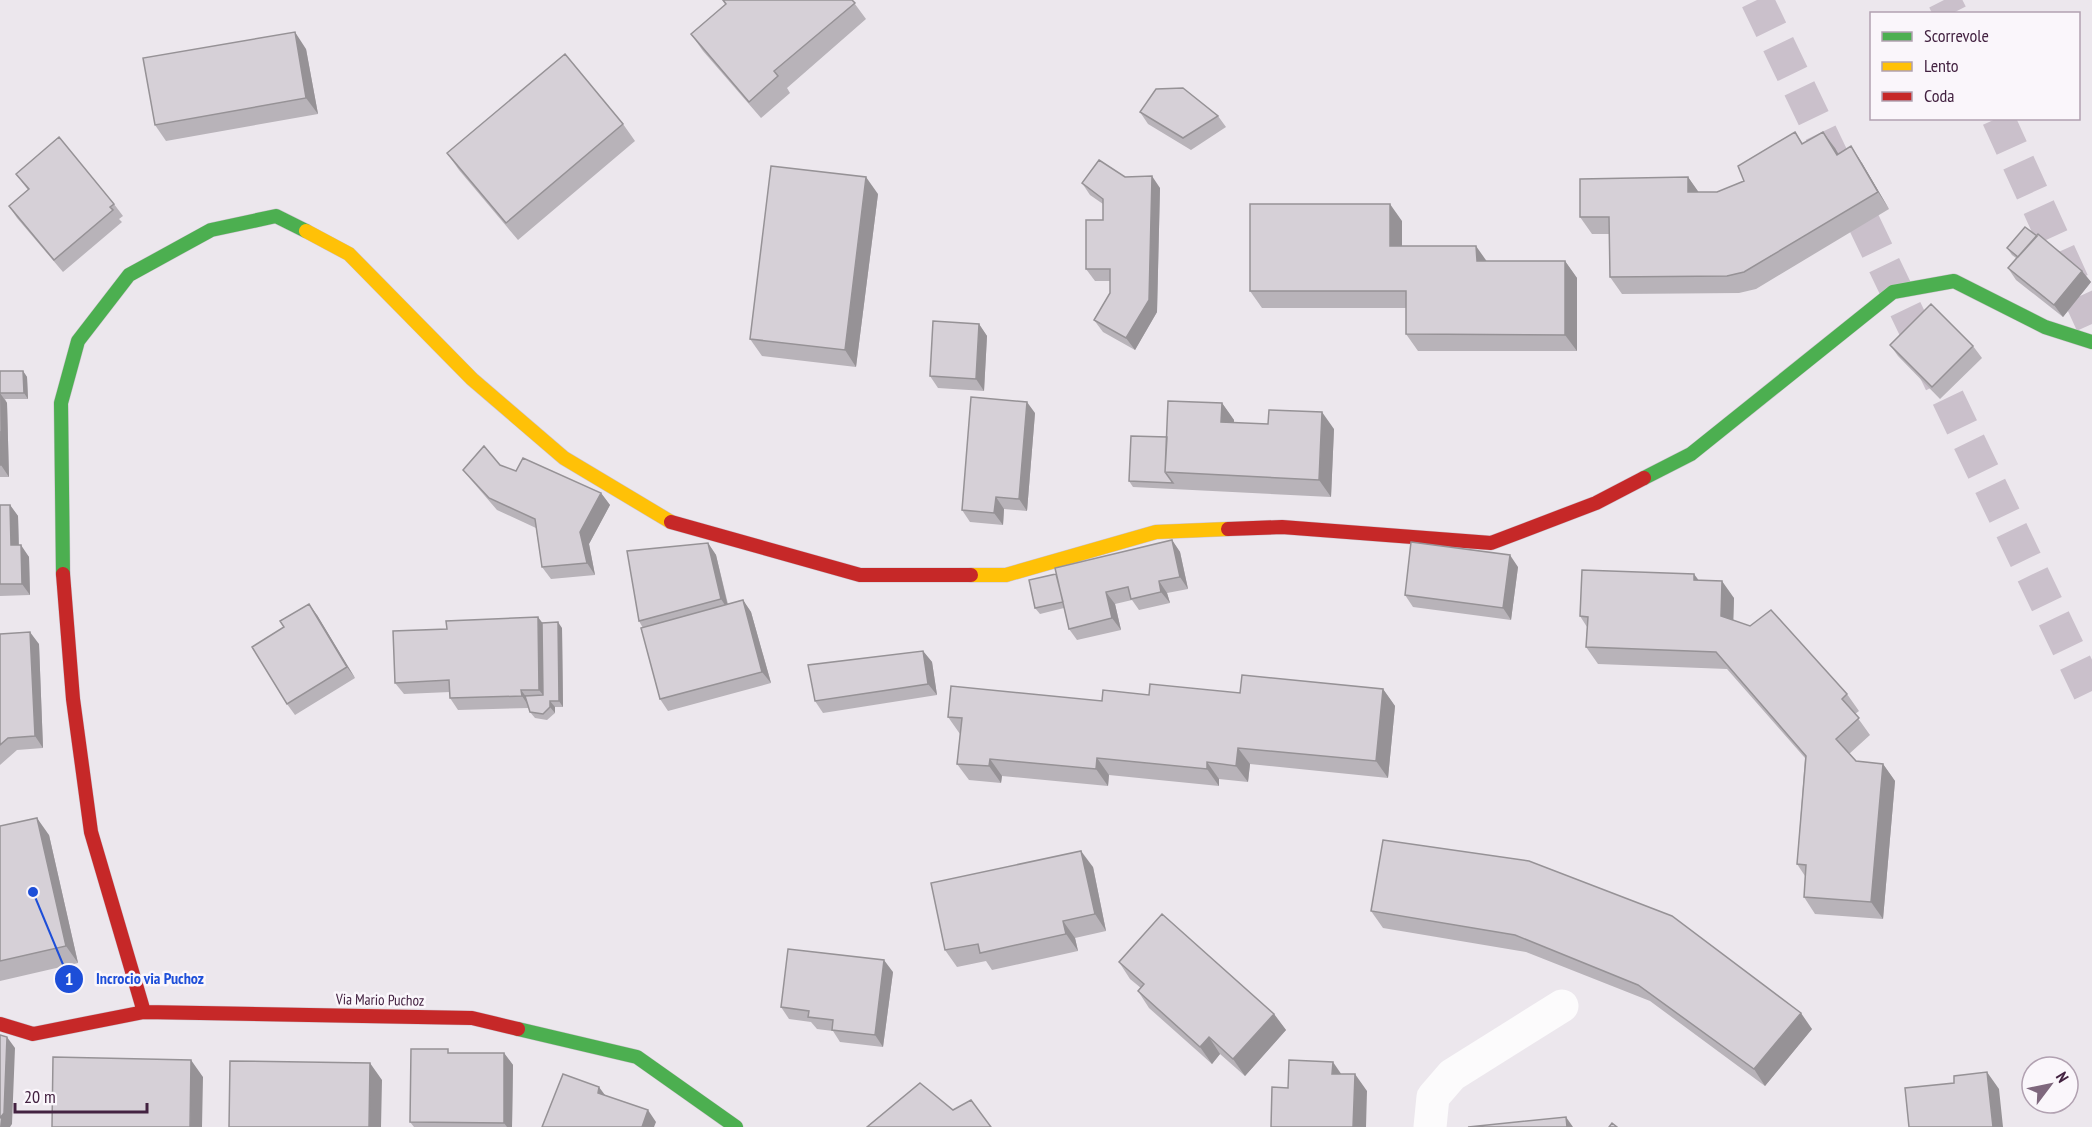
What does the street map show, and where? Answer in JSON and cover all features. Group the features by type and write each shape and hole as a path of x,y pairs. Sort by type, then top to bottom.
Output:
{"street":[{"path":"144,1012 91,832 88,810 73,699 60,541 61,403 78,341 129,275 211,230 276,216 349,254 472,379 564,458 673,524 860,575 1006,575 1156,532 1282,527 1491,543 1596,502 1691,454 1893,292 1954,281 2045,327 2092,342"},
{"path":"1430,1127 1433,1098 1452,1075 1562,1006"},
{"name":"Via Mario Puchoz","path":"0,1024 33,1034 144,1012 472,1018 637,1057 736,1127"}],"building":[{"path":"723,0 852,0 855,3 774,71 778,76 749,102 691,34 726,4"},
{"path":"295,32 306,98 155,125 143,58"},
{"path":"565,54 623,124 506,223 447,153"},
{"path":"1183,88 1218,116 1183,138 1140,112 1156,89"},
{"path":"1795,132 1802,144 1823,132 1837,155 1851,146 1878,192 1744,272 1727,276 1610,277 1609,217 1580,217 1580,179 1688,177 1688,192 1717,192 1744,181 1738,166"},
{"path":"59,137 114,204 110,207 113,210 54,260 9,206 29,189 16,174"},
{"path":"1099,160 1125,177 1152,176 1149,300 1126,338 1094,320 1110,293 1110,269 1086,269 1086,220 1103,220 1103,199 1082,183"},
{"path":"771,166 866,177 845,350 750,339"},
{"path":"1250,204 1390,204 1390,246 1476,246 1477,261 1565,261 1565,335 1406,334 1406,291 1250,291"},
{"path":"2025,227 2037,236 2018,257 2007,248"},
{"path":"2038,234 2082,271 2054,305 2008,268"},
{"path":"1931,304 1973,346 1932,387 1890,345"},
{"path":"933,321 979,324 976,379 930,376"},
{"path":"0,371 23,371 24,393 0,393"},
{"path":"971,397 1027,402 1019,499 996,497 994,513 962,510"},
{"path":"1168,401 1222,403 1221,422 1268,424 1269,410 1322,412 1319,480 1165,472"},
{"path":"1131,436 1167,437 1165,472 1173,483 1129,481"},
{"path":"484,446 500,465 516,471 523,458 601,493 580,532 587,563 542,567 535,519 489,498 463,470"},
{"path":"0,505 10,505 11,545 21,545 22,584 0,584"},
{"path":"1172,540 1180,577 1159,581 1161,592 1131,599 1128,587 1106,592 1112,618 1069,629 1055,568"},
{"path":"1411,542 1510,555 1503,608 1405,595"},
{"path":"708,543 721,599 639,621 627,551"},
{"path":"1582,570 1694,574 1694,580 1722,581 1721,616 1750,626 1771,610 1847,694 1842,699 1859,718 1836,739 1856,761 1883,764 1871,902 1804,897 1806,865 1797,864 1806,756 1716,652 1586,647 1588,617 1580,616"},
{"path":"1056,574 1063,602 1035,608 1029,580"},
{"path":"743,600 762,672 660,699 641,628"},
{"path":"309,604 347,667 287,704 252,647 284,627 280,621"},
{"path":"538,617 539,690 521,690 522,696 450,698 449,680 395,683 393,631 447,629 446,621"},
{"path":"558,622 559,701 550,701 550,707 543,714 530,712 525,696 543,695 542,623"},
{"path":"30,632 35,736 8,738 0,745 0,634"},
{"path":"923,651 928,684 815,701 808,665"},
{"path":"1242,675 1383,689 1376,761 1238,748 1236,766 1207,762 1207,769 1097,758 1096,769 990,759 989,766 957,764 962,718 948,717 951,686 1102,701 1103,690 1149,695 1150,684 1240,693"},
{"path":"37,818 66,946 0,961 0,826"},
{"path":"1383,840 1529,861 1672,916 1801,1013 1754,1069 1638,985 1515,935 1371,911"},
{"path":"1081,851 1095,914 1063,921 1066,934 980,953 978,944 945,950 931,883"},
{"path":"1162,914 1274,1014 1233,1059 1209,1037 1200,1047 1138,991 1144,984 1119,962"},
{"path":"788,949 884,960 875,1035 832,1030 833,1020 808,1017 809,1011 781,1007"},
{"path":"0,1035 7,1037 4,1113 0,1118"},
{"path":"411,1049 448,1049 448,1053 504,1053 504,1123 410,1122"},
{"path":"53,1057 191,1060 190,1127 52,1127"},
{"path":"1289,1060 1333,1062 1332,1074 1355,1074 1353,1127 1271,1127 1272,1087 1288,1088"},
{"path":"230,1061 370,1063 369,1127 229,1127"},
{"path":"1987,1072 1993,1127 1909,1127 1905,1088 1954,1083 1954,1076"},
{"path":"563,1074 599,1087 598,1093 648,1110 642,1127 542,1127"},
{"path":"920,1083 953,1110 971,1100 991,1127 867,1127"},
{"path":"1566,1117 1567,1127 1468,1127"}],"tunnel":[{"path":"1757,0 2092,698"},
{"path":"1944,0 1950,12"},
{"path":"1999,120 2092,324"}],"traffic: fast":[{"path":"63,574 61,403 78,341 129,275 211,230 276,216 306,231"},
{"path":"1644,478 1691,454 1893,292 1954,281 2045,327 2092,342"},
{"path":"518,1029 637,1057 736,1127"}],"traffic: slow":[{"path":"306,231 349,254 472,379 564,458 671,522"},
{"path":"971,575 1006,575 1156,532 1228,529"}],"traffic: jam":[{"path":"1228,529 1282,527 1491,543 1596,503 1644,478"},
{"path":"671,522 860,575 971,575"},
{"path":"63,574 73,699 91,832 144,1012"},
{"path":"0,1024 33,1034 144,1012 472,1018 518,1029"}],"place":[{"name":"Incrocio via Puchoz","path":"33,892"}]}
